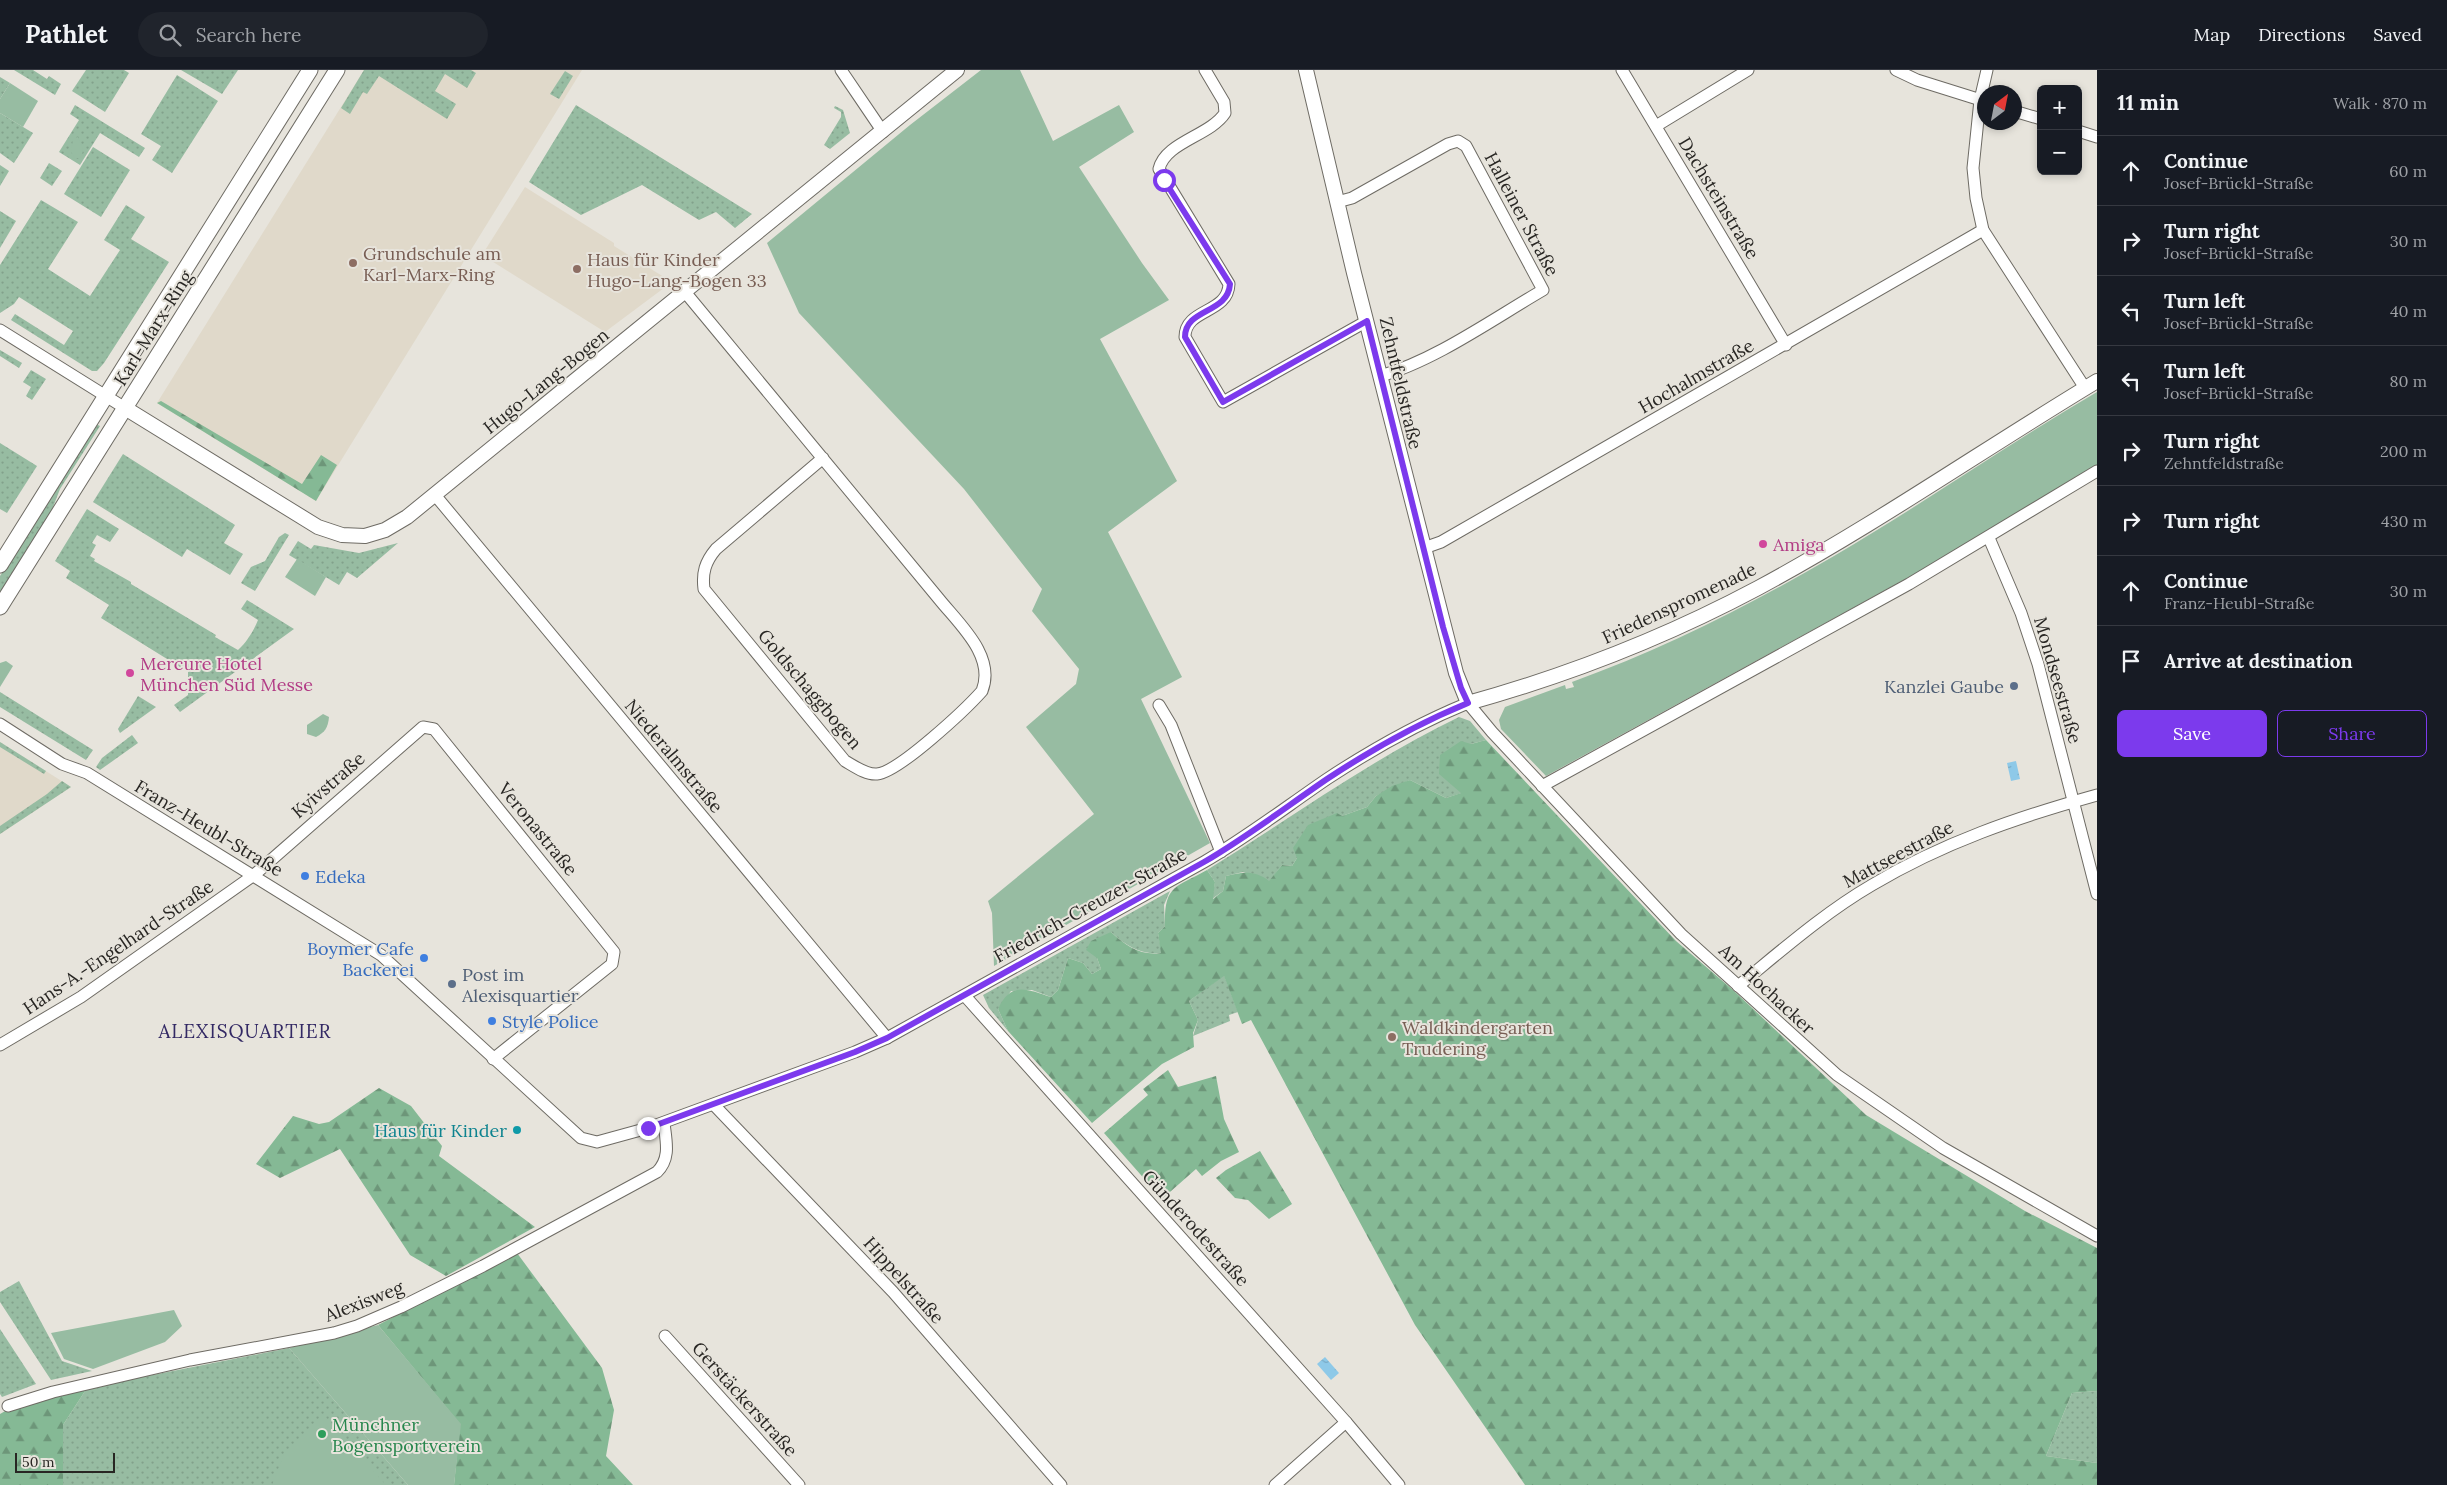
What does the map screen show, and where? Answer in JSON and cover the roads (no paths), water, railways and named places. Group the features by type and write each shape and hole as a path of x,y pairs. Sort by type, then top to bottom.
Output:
{"main road":[{"name":"Karl-Marx-Ring","path":"0,564 310,70"},
{"name":"Karl-Marx-Ring","path":"0,607 337,70"}],"street":[{"path":"841,70 883,132"},
{"name":"Hugo-Lang-Bogen","path":"125,408 308,523 342,535 365,536 385,530 407,517 435,495 957,70"},
{"path":"1205,70 1224,102 1225,113 1216,123 1164,156 1159,169 1230,284 1229,293 1224,300 1193,319 1185,331 1185,337 1223,402 1367,321"},
{"name":"Zehntfeldstraße","path":"1306,70 1337,202 1424,548 1456,672 1468,703"},
{"name":"Dachsteinstraße","path":"1622,70 1786,345"},
{"path":"1656,126 1748,70"},
{"path":"1896,70 1917,80 1977,99"},
{"path":"1985,85 1987,70"},
{"path":"2022,113 2037,118"},
{"path":"1978,130 1973,168 1976,198 1983,230 2091,385"},
{"path":"2082,132 2097,137"},
{"name":"Halleiner Straße","path":"1337,202 1352,198 1448,144 1458,141 1466,146 1543,290 1438,351 1395,372 1380,376"},
{"name":"Hochalmstraße","path":"1424,548 1440,542 1786,345 1983,230"},
{"name":"Goldschaggbogen","path":"685,292 823,458 956,620 980,652 986,667 987,680 982,691 975,699 894,768 877,774 866,772 845,761 704,589 702,574 709,557 716,549 823,458"},
{"path":"0,330 125,408"},
{"name":"Friedenspromenade","path":"1468,703 1564,674 1614,656 1759,588 1902,504 1996,442 2091,385"},
{"path":"1542,786 1909,584 2097,472"},
{"name":"Niederalmstraße","path":"435,495 887,1038"},
{"name":"Mondseestraße","path":"1989,538 2021,613 2035,656 2075,802 2097,894"},
{"name":"Am Hochacker","path":"1468,703 1542,786 1681,934 1837,1075 1884,1109 1998,1181 2097,1236"},
{"name":"Friedrich-Creuzer-Straße","path":"714,1105 887,1038 1221,852 1328,778 1437,716 1468,703"},
{"path":"1159,705 1171,725 1221,852"},
{"name":"Franz-Heubl-Straße","path":"0,724 62,764 87,773 381,955 580,1138 597,1142 621,1137 714,1105"},
{"name":"Kyivstraße","path":"254,875 396,750 423,727 428,726"},
{"name":"Veronastraße","path":"428,726 434,729 614,952 612,964 493,1059"},
{"name":"Mattseestraße","path":"1738,986 1820,920 1872,884 1982,831 2097,795"},
{"name":"Hans-A.-Engelhard-Straße","path":"0,1045 81,996 254,875"},
{"name":"Günderodestraße","path":"965,996 1346,1422 1399,1485"},
{"name":"Hippelstraße","path":"714,1105 893,1292 1061,1485"},
{"name":"Alexisweg","path":"8,1406 54,1392 190,1360 334,1333 401,1307 484,1266 657,1172 664,1166 668,1152 664,1123"},
{"name":"Gerstäckerstraße","path":"664,1336 799,1485"},
{"path":"1275,1485 1346,1422"}],"water":[{"path":"2016,761 2020,779 2011,781 2007,763"},
{"path":"1325,1357 1339,1373 1331,1380 1317,1364"}],"place":[{"name":"Grundschule am Karl-Marx-Ring","path":"353,263"},
{"name":"Haus für Kinder Hugo-Lang-Bogen 33","path":"577,269"},
{"name":"Amiga","path":"1763,544"},
{"name":"Mercure Hotel München Süd Messe","path":"130,673"},
{"name":"Kanzlei Gaube","path":"2014,686"},
{"name":"Edeka","path":"305,876"},
{"name":"Boymer Cafe Backerei","path":"424,958"},
{"name":"Post im Alexisquartier","path":"452,984"},
{"name":"Style Police","path":"492,1021"},
{"name":"Waldkindergarten Trudering","path":"1392,1037"},
{"name":"Haus für Kinder","path":"517,1130"},
{"name":"Münchner Bogensportverein","path":"322,1434"}],"district":[{"name":"ALEXISQUARTIER","path":"245,1031"}]}
